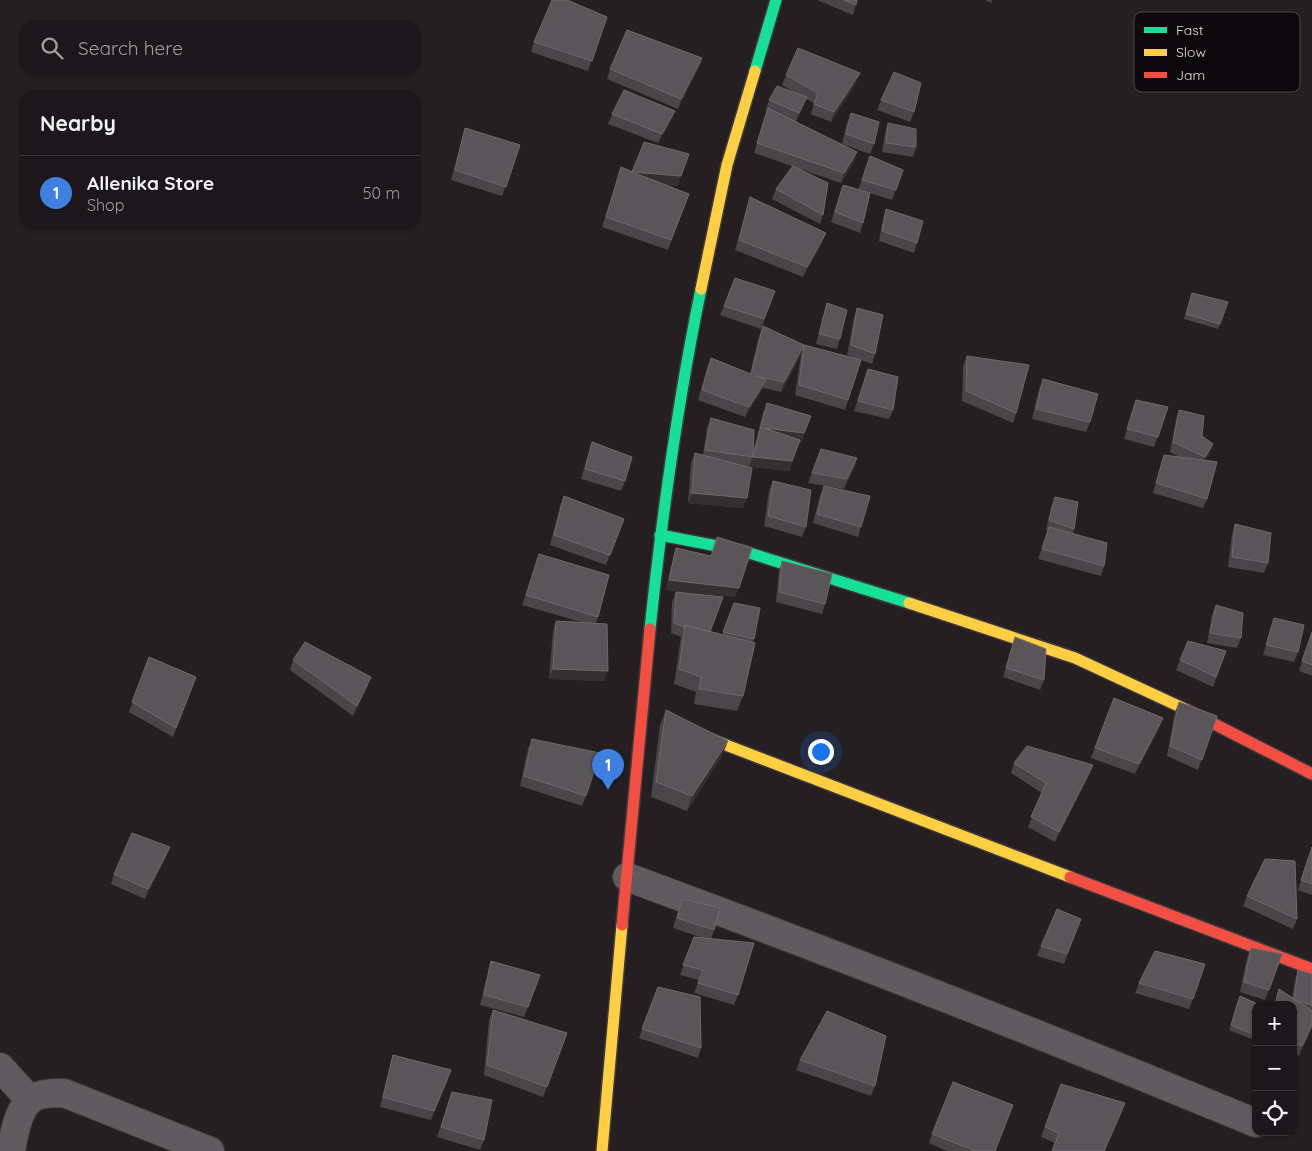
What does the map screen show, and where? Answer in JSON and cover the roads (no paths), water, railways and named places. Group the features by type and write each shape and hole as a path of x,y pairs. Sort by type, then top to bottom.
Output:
{"street":[{"path":"602,1151 628,877 646,714 660,535 688,353 727,165 776,0"},
{"path":"660,535 743,552 884,595 1075,658 1166,700 1312,774"},
{"path":"679,727 1312,969"},
{"path":"628,877 1070,1046 1252,1121"},
{"path":"0,1067 30,1100"},
{"path":"11,1151 17,1121 30,1100 48,1093 64,1093 210,1151"}],"place":[{"name":"Allenika Store","path":"608,790"}]}
